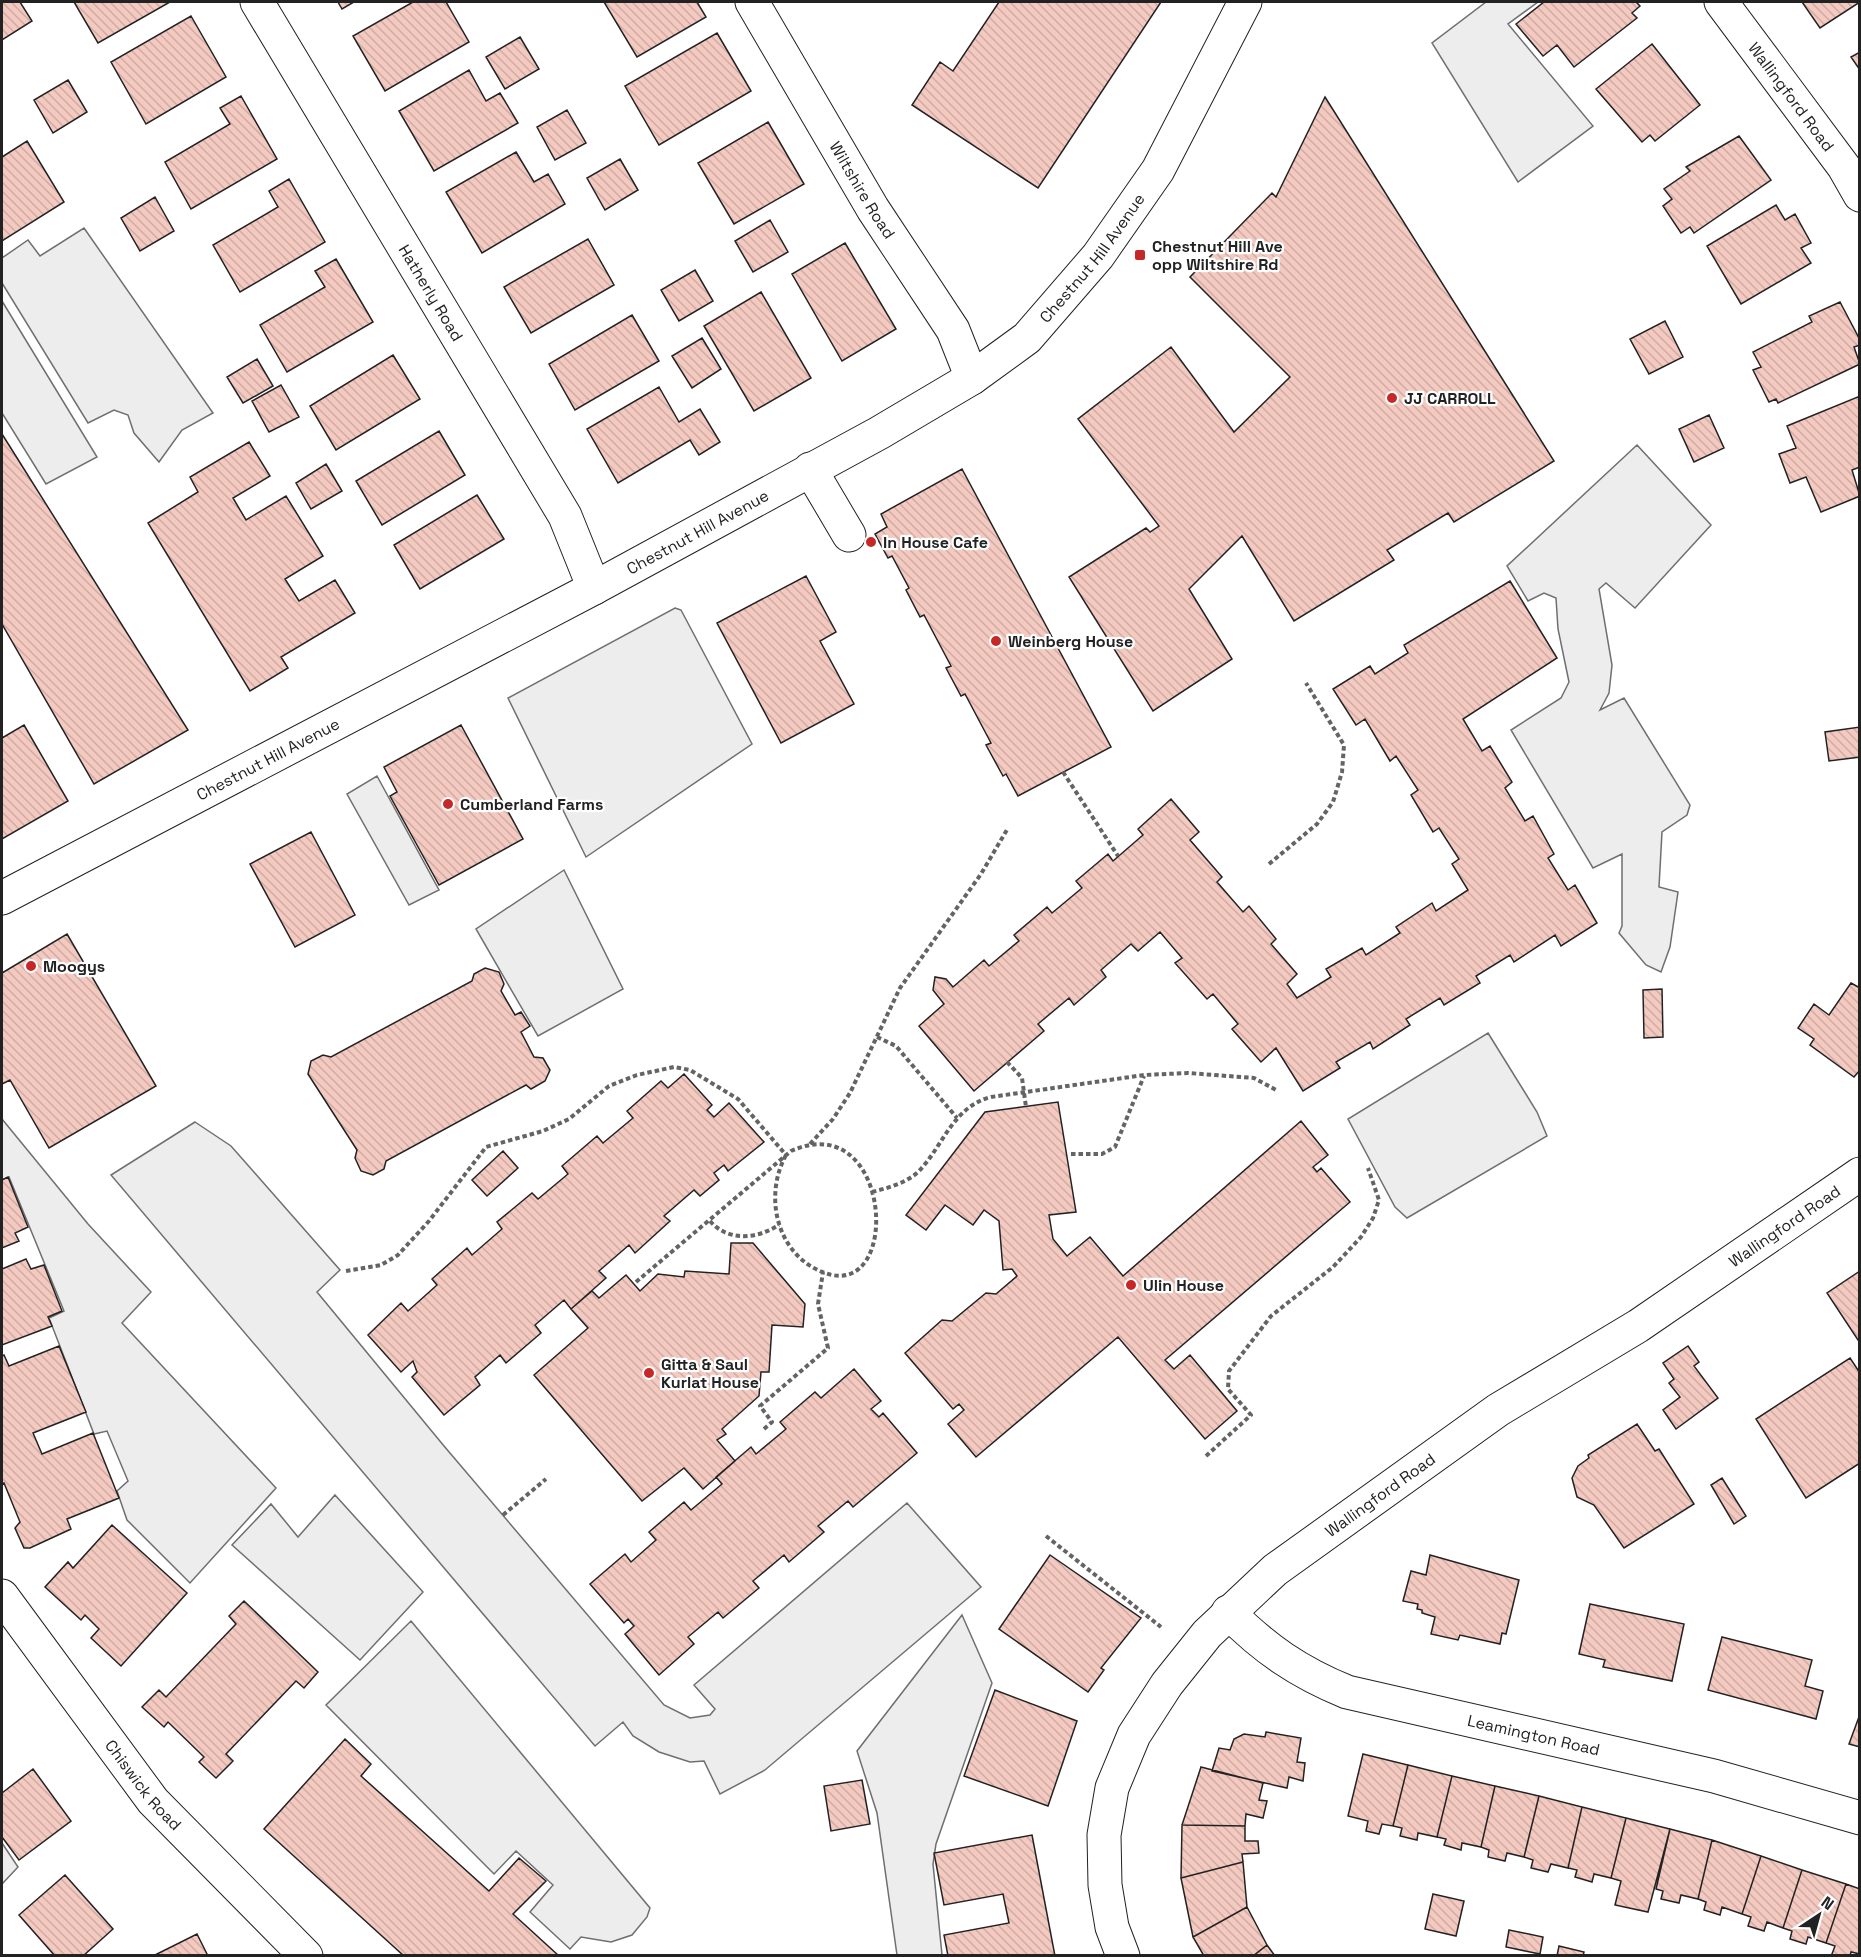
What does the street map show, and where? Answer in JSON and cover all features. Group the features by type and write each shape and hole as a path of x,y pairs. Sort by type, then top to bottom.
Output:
{"street":[{"name":"Hatherly Road","path":"258,2 565,516 594,588"},
{"name":"Wiltshire Road","path":"752,2 873,209 953,330 972,378"},
{"name":"Chestnut Hill Avenue","path":"2,898 594,588 810,468 879,433 972,378 1027,338 1098,256 1158,170 1245,2"},
{"name":"Wallingford Road","path":"1721,2 1844,167 1860,195"},
{"path":"810,468 849,535"},
{"name":"Wallingford Road","path":"1123,1956 1112,1928 1105,1885 1104,1836 1112,1788 1125,1750 1167,1684 1207,1634 1275,1570 1498,1410 1638,1326 1860,1174"},
{"name":"Chiswick Road","path":"2,1596 153,1801 306,1956"},
{"name":"Leamington Road","path":"1228,1612 1265,1646 1298,1670 1347,1692 1714,1776 1860,1818"}],"path":[{"path":"1269,864 1317,824 1333,802 1342,772 1344,745 1306,683"},
{"path":"1063,772 1118,856"},
{"path":"810,1144 833,1119 850,1093 900,988 981,874 1008,828"},
{"path":"877,1037 896,1046 957,1118"},
{"path":"1007,1062 1022,1078 1026,1107"},
{"path":"346,1271 381,1265 398,1255 429,1221 486,1147 543,1131 569,1119 609,1086 637,1075 674,1068 690,1070 738,1099 786,1155"},
{"path":"1071,1154 1102,1154 1115,1147 1144,1075"},
{"path":"872,1192 893,1186 915,1174 957,1118 976,1103 991,1097 1144,1075 1232,1075 1254,1078 1278,1091"},
{"path":"636,1282 786,1155 810,1144 831,1143 847,1153 862,1170 872,1192 877,1231 870,1255 855,1270 841,1275 822,1272 804,1262 791,1249 779,1225 773,1194 775,1179 786,1155"},
{"path":"1206,1456 1251,1415 1228,1389 1227,1377 1233,1363 1271,1316 1333,1267 1361,1237 1373,1218 1379,1200 1368,1168"},
{"path":"710,1221 721,1231 739,1236 757,1234 779,1225"},
{"path":"764,1429 772,1422 760,1406 828,1348 818,1304 822,1272"},
{"path":"503,1515 546,1479"},
{"path":"1046,1536 1161,1627"}],"shaded area":[{"path":"1486,2 1538,2 1508,24 1593,126 1518,182 1432,43"},
{"path":"84,228 213,413 182,430 159,462 134,433 128,415 114,410 88,423 2,283 2,258 28,240 40,256"},
{"path":"2,301 97,457 46,484 2,413"},
{"path":"1637,445 1711,525 1635,608 1606,583 1599,589 1612,665 1609,693 1600,710 1624,698 1690,805 1687,815 1662,832 1659,887 1678,892 1670,947 1661,972 1646,965 1619,933 1622,926 1622,854 1593,868 1511,730 1561,698 1569,682 1558,629 1556,598 1544,593 1528,601 1507,566"},
{"path":"675,608 681,610 752,744 586,857 508,698"},
{"path":"377,776 439,890 409,905 347,794"},
{"path":"564,870 623,989 538,1036 476,929"},
{"path":"1488,1033 1537,1112 1547,1136 1407,1218 1395,1207 1348,1119"},
{"path":"2,1119 88,1224 151,1292 122,1323 276,1488 190,1583 127,1520 117,1491 128,1481 107,1431 94,1434 49,1318 64,1311 9,1177 2,1180"},
{"path":"195,1122 231,1146 340,1270 317,1292 444,1446 664,1705 690,1718 710,1715 715,1709 694,1685 907,1503 981,1587 765,1770 720,1794 704,1761 690,1762 659,1752 633,1736 623,1722 595,1746 111,1175"},
{"path":"335,1495 423,1592 360,1660 232,1545 271,1504 298,1537"},
{"path":"962,1615 992,1683 936,1844 933,1864 942,1955 897,1955 877,1813 857,1751"},
{"path":"411,1621 650,1908 647,1917 632,1935 611,1942 581,1937 570,1949 530,1912 553,1885 516,1851 494,1874 326,1705"},
{"path":"2,1843 18,1867 2,1884"}],"building":[{"path":"2,2 20,2 32,21 2,40"},
{"path":"74,2 170,2 98,43"},
{"path":"338,2 354,2 342,9"},
{"path":"413,2 446,2 469,42 385,91 353,36"},
{"path":"604,2 697,2 706,17 637,57"},
{"path":"999,2 1161,2 1038,188 912,105 940,62 953,71"},
{"path":"1544,2 1636,2 1640,6 1632,13 1637,18 1574,67 1557,45 1543,56 1516,24"},
{"path":"1802,2 1860,2 1820,28"},
{"path":"191,16 226,77 146,124 111,62"},
{"path":"717,33 751,91 659,145 625,86"},
{"path":"520,37 539,69 505,89 486,57"},
{"path":"1652,44 1700,105 1655,141 1650,135 1642,142 1596,89"},
{"path":"1860,52 1860,70 1851,57"},
{"path":"469,70 486,101 500,93 518,123 434,171 399,111"},
{"path":"68,80 87,112 53,133 34,100"},
{"path":"241,96 277,159 191,209 165,162 230,124 220,108"},
{"name":"JJ CARROLL","path":"1325,97 1554,461 1454,522 1448,513 1387,550 1394,560 1294,621 1242,536 1189,589 1232,659 1153,711 1069,577 1146,528 1150,532 1159,526 1078,419 1171,347 1234,432 1290,377 1190,277 1272,193 1276,197"},
{"path":"567,110 586,143 555,160 537,127"},
{"path":"768,122 804,184 734,224 698,163"},
{"path":"1739,136 1771,180 1694,233 1690,227 1681,233 1663,206 1672,199 1664,189 1690,171 1686,167"},
{"path":"27,141 64,202 2,241 2,157"},
{"path":"516,152 534,182 548,174 565,204 482,253 446,192"},
{"path":"620,159 638,190 605,210 587,178"},
{"path":"289,179 325,242 240,292 213,245 278,207 269,191"},
{"path":"155,197 174,231 140,251 121,218"},
{"path":"1776,205 1785,220 1795,214 1811,243 1801,248 1811,263 1741,304 1707,246"},
{"path":"770,220 788,252 753,272 735,241"},
{"path":"588,239 614,285 531,333 504,287"},
{"path":"845,243 896,329 842,361 792,274"},
{"path":"336,259 373,322 287,372 260,325 325,287 315,271"},
{"path":"695,270 713,301 679,321 661,290"},
{"path":"761,292 811,378 754,411 704,326"},
{"path":"1840,302 1860,340 1860,345 1854,347 1860,364 1778,403 1776,399 1769,402 1753,370 1761,367 1753,352 1812,322 1809,316"},
{"path":"632,315 659,361 575,410 549,364"},
{"path":"1665,321 1683,357 1649,374 1630,339"},
{"path":"702,338 721,369 692,388 672,356"},
{"path":"393,355 420,399 336,450 310,406"},
{"path":"257,359 273,386 243,403 227,377"},
{"path":"281,385 299,417 269,432 252,401"},
{"path":"659,387 679,422 700,409 720,442 699,455 690,440 618,483 587,429"},
{"path":"1860,396 1860,467 1852,470 1860,496 1821,512 1806,477 1790,483 1779,454 1796,448 1787,426"},
{"path":"1709,415 1724,448 1694,462 1679,429"},
{"path":"439,431 465,475 382,525 356,481"},
{"path":"2,434 188,730 94,784 2,624"},
{"path":"249,442 270,476 233,498 246,520 286,496 323,556 285,579 299,601 335,580 355,613 281,657 288,668 250,691 148,523 198,492 190,477"},
{"path":"326,464 342,491 311,509 296,483"},
{"name":"Weinberg House","path":"962,469 1111,747 1018,796 1006,774 1003,776 986,745 991,743 965,694 961,696 946,668 951,666 924,615 920,617 906,590 909,588 892,556 888,558 875,534 887,527 881,514"},
{"path":"477,495 504,539 420,589 394,545"},
{"path":"806,576 836,632 820,641 854,704 781,743 717,623"},
{"path":"1510,581 1557,658 1463,719 1482,751 1490,746 1512,782 1505,788 1525,821 1533,816 1554,854 1548,858 1568,890 1575,885 1597,923 1561,946 1555,935 1514,962 1510,955 1476,976 1480,983 1444,1005 1440,998 1406,1019 1410,1025 1373,1049 1370,1042 1336,1062 1340,1068 1303,1091 1276,1048 1261,1062 1232,1029 1238,1024 1213,994 1207,999 1175,963 1182,958 1160,932 1138,951 1131,944 1101,970 1106,977 1074,1005 1069,998 1038,1024 1044,1031 974,1091 919,1026 944,1004 933,990 935,977 946,979 953,987 984,960 989,966 1019,941 1014,935 1047,907 1052,913 1082,888 1076,881 1108,854 1113,861 1143,835 1138,829 1171,799 1199,832 1190,840 1222,877 1217,882 1243,912 1249,906 1276,939 1271,944 1297,974 1287,984 1297,998 1331,977 1326,969 1362,948 1366,955 1400,933 1396,927 1432,903 1436,911 1468,890 1452,864 1459,859 1439,828 1433,832 1411,795 1418,790 1396,756 1390,761 1365,719 1356,725 1333,689 1370,666 1375,674 1408,653 1404,645"},
{"path":"24,725 68,801 2,839 2,738"},
{"path":"461,725 523,839 439,885 390,796 397,792 384,767"},
{"path":"1860,727 1860,757 1829,761 1825,732"},
{"path":"311,832 355,915 295,947 250,864"},
{"path":"67,934 156,1086 49,1148 10,1080 2,1084 2,973"},
{"path":"485,968 499,972 504,984 501,991 515,1015 521,1012 530,1026 521,1032 534,1057 543,1058 550,1070 545,1081 531,1089 526,1085 386,1161 384,1169 373,1175 361,1171 355,1158 357,1150 308,1074 311,1061 323,1055 331,1057 472,981 474,974"},
{"path":"1851,983 1860,988 1860,1070 1854,1077 1810,1045 1814,1039 1798,1028 1814,1004 1829,1015"},
{"path":"1662,989 1663,1037 1644,1038 1643,990"},
{"path":"684,1074 712,1105 707,1110 714,1117 729,1103 764,1142 728,1171 724,1165 714,1173 719,1180 700,1196 694,1190 664,1216 670,1221 635,1253 629,1245 599,1271 606,1278 571,1309 564,1300 535,1325 541,1333 506,1363 500,1355 475,1377 480,1385 444,1415 412,1377 417,1372 413,1361 401,1372 368,1335 401,1303 408,1311 437,1285 432,1279 467,1248 472,1255 502,1229 497,1222 532,1193 538,1199 568,1174 562,1166 597,1136 603,1143 633,1118 627,1111 661,1081 668,1088"},
{"name":"Ulin House","path":"1058,1102 1076,1212 1049,1215 1053,1239 1067,1256 1090,1237 1123,1276 1301,1121 1328,1155 1313,1167 1317,1172 1321,1168 1350,1202 1165,1360 1174,1369 1190,1355 1237,1411 1205,1439 1118,1337 976,1457 948,1424 964,1410 959,1404 953,1409 905,1353 942,1320 952,1321 986,1293 996,1294 1017,1276 1012,1269 1003,1270 999,1221 984,1210 973,1225 945,1205 926,1230 906,1215 985,1112"},
{"path":"503,1151 518,1168 487,1196 472,1180"},
{"path":"8,1177 28,1227 15,1233 19,1241 2,1248 2,1180"},
{"name":"Gitta & Saul Kurlat House","path":"731,1243 753,1243 805,1304 803,1327 772,1325 769,1372 761,1372 759,1396 722,1429 726,1434 717,1440 735,1461 703,1489 684,1468 642,1501 534,1375 588,1328 571,1309 592,1291 599,1298 626,1275 640,1291 658,1274 684,1277 685,1271 729,1274"},
{"path":"26,1259 31,1269 44,1265 62,1311 48,1317 52,1326 2,1345 2,1269"},
{"path":"1860,1271 1860,1343 1827,1293"},
{"path":"59,1346 86,1412 33,1433 42,1454 93,1433 119,1498 67,1519 71,1529 30,1548 24,1548 15,1528 20,1522 4,1483 2,1484 2,1356 4,1355 9,1366"},
{"path":"1688,1346 1699,1362 1694,1366 1718,1398 1676,1429 1663,1410 1680,1397 1669,1383 1674,1379 1663,1363"},
{"path":"1850,1358 1860,1373 1860,1463 1806,1498 1756,1419"},
{"path":"854,1369 881,1401 871,1409 879,1417 883,1413 917,1453 853,1507 848,1501 818,1526 824,1532 789,1562 784,1555 753,1581 759,1588 723,1618 718,1612 688,1637 694,1644 659,1675 625,1634 634,1626 628,1619 624,1623 590,1584 625,1554 631,1562 656,1540 649,1532 684,1502 691,1510 722,1484 716,1477 751,1447 756,1454 786,1429 780,1422 815,1392 821,1398"},
{"path":"1637,1424 1655,1451 1659,1449 1694,1504 1624,1548 1594,1505 1577,1497 1572,1478 1578,1466 1589,1458 1588,1455"},
{"path":"1722,1478 1746,1516 1734,1524 1711,1485"},
{"path":"112,1525 187,1593 121,1666 91,1638 99,1629 85,1615 81,1620 45,1587 68,1562 73,1568"},
{"path":"1050,1555 1141,1618 1101,1668 1104,1670 1088,1692 999,1629"},
{"path":"1430,1555 1519,1580 1506,1634 1502,1633 1500,1644 1460,1635 1458,1640 1431,1634 1435,1617 1422,1613 1422,1610 1417,1609 1418,1604 1403,1601 1411,1571 1426,1575"},
{"path":"244,1601 318,1672 304,1688 296,1681 226,1754 233,1761 216,1778 199,1762 204,1757 168,1722 164,1727 142,1707 159,1690 166,1697 236,1624 229,1616"},
{"path":"1590,1604 1684,1624 1672,1681 1603,1667 1605,1660 1579,1654"},
{"path":"1722,1637 1812,1660 1805,1686 1823,1691 1816,1719 1708,1690"},
{"path":"995,1690 1077,1721 1048,1806 964,1776"},
{"path":"1860,1714 1860,1747 1849,1744"},
{"path":"1266,1732 1301,1738 1297,1762 1305,1763 1303,1781 1289,1777 1287,1788 1212,1771 1219,1748 1230,1750 1234,1739 1244,1734 1265,1737"},
{"path":"345,1739 371,1764 361,1776 489,1891 519,1858 546,1881 513,1914 559,1956 404,1956 264,1829"},
{"path":"1363,1754 1408,1765 1393,1826 1382,1824 1379,1834 1366,1831 1368,1821 1348,1816"},
{"path":"1408,1765 1452,1776 1437,1837 1418,1833 1417,1840 1400,1836 1402,1828 1393,1826"},
{"path":"1201,1767 1263,1783 1259,1800 1267,1801 1263,1818 1246,1814 1245,1826 1182,1825"},
{"path":"33,1769 71,1821 19,1860 2,1837 2,1793"},
{"path":"1452,1776 1495,1786 1481,1847 1462,1843 1461,1850 1444,1845 1446,1839 1437,1837"},
{"path":"862,1780 870,1824 831,1831 824,1786"},
{"path":"1495,1786 1539,1796 1524,1857 1507,1853 1505,1861 1488,1857 1489,1850 1481,1847"},
{"path":"1539,1796 1582,1807 1568,1868 1551,1864 1548,1872 1531,1868 1533,1860 1524,1857"},
{"path":"1582,1807 1626,1818 1611,1878 1594,1874 1592,1882 1575,1877 1577,1870 1568,1868"},
{"path":"1626,1818 1670,1829 1648,1912 1615,1905 1621,1881 1611,1878"},
{"path":"1182,1825 1245,1826 1245,1841 1258,1841 1259,1853 1242,1854 1243,1862 1181,1878"},
{"path":"1670,1829 1712,1840 1698,1899 1681,1895 1679,1903 1661,1899 1663,1891 1656,1889"},
{"path":"1032,1835 1055,1956 948,1956 944,1935 1009,1923 1003,1894 944,1905 934,1853"},
{"path":"1712,1840 1761,1856 1742,1914 1722,1907 1720,1915 1704,1910 1706,1902 1698,1899"},
{"path":"1761,1856 1802,1870 1783,1928 1767,1922 1764,1931 1748,1926 1751,1917 1742,1914"},
{"path":"1243,1862 1247,1907 1193,1937 1181,1878"},
{"path":"1802,1870 1846,1884 1826,1943 1808,1937 1806,1944 1790,1939 1792,1931 1783,1928"},
{"path":"65,1875 113,1929 83,1956 55,1956 19,1915"},
{"path":"1846,1884 1860,1889 1860,1954 1851,1952 1850,1956 1836,1956 1832,1954 1835,1946 1826,1943"},
{"path":"1433,1894 1464,1901 1456,1936 1425,1929"},
{"path":"1247,1907 1267,1945 1253,1956 1204,1956 1193,1937"},
{"path":"1509,1930 1543,1937 1540,1954 1506,1947"},
{"path":"197,1934 208,1956 153,1956"},
{"path":"1267,1945 1275,1956 1253,1956"},
{"path":"1559,1946 1584,1952 1583,1956 1557,1956"}],"place":[{"name":"Chestnut Hill Ave opp Wiltshire Rd","path":"1140,255"},
{"name":"JJ CARROLL","path":"1392,398"},
{"name":"In House Cafe","path":"871,542"},
{"name":"Weinberg House","path":"996,641"},
{"name":"Cumberland Farms","path":"448,804"},
{"name":"Moogys","path":"31,966"},
{"name":"Ulin House","path":"1131,1285"},
{"name":"Gitta & Saul Kurlat House","path":"649,1373"}]}
